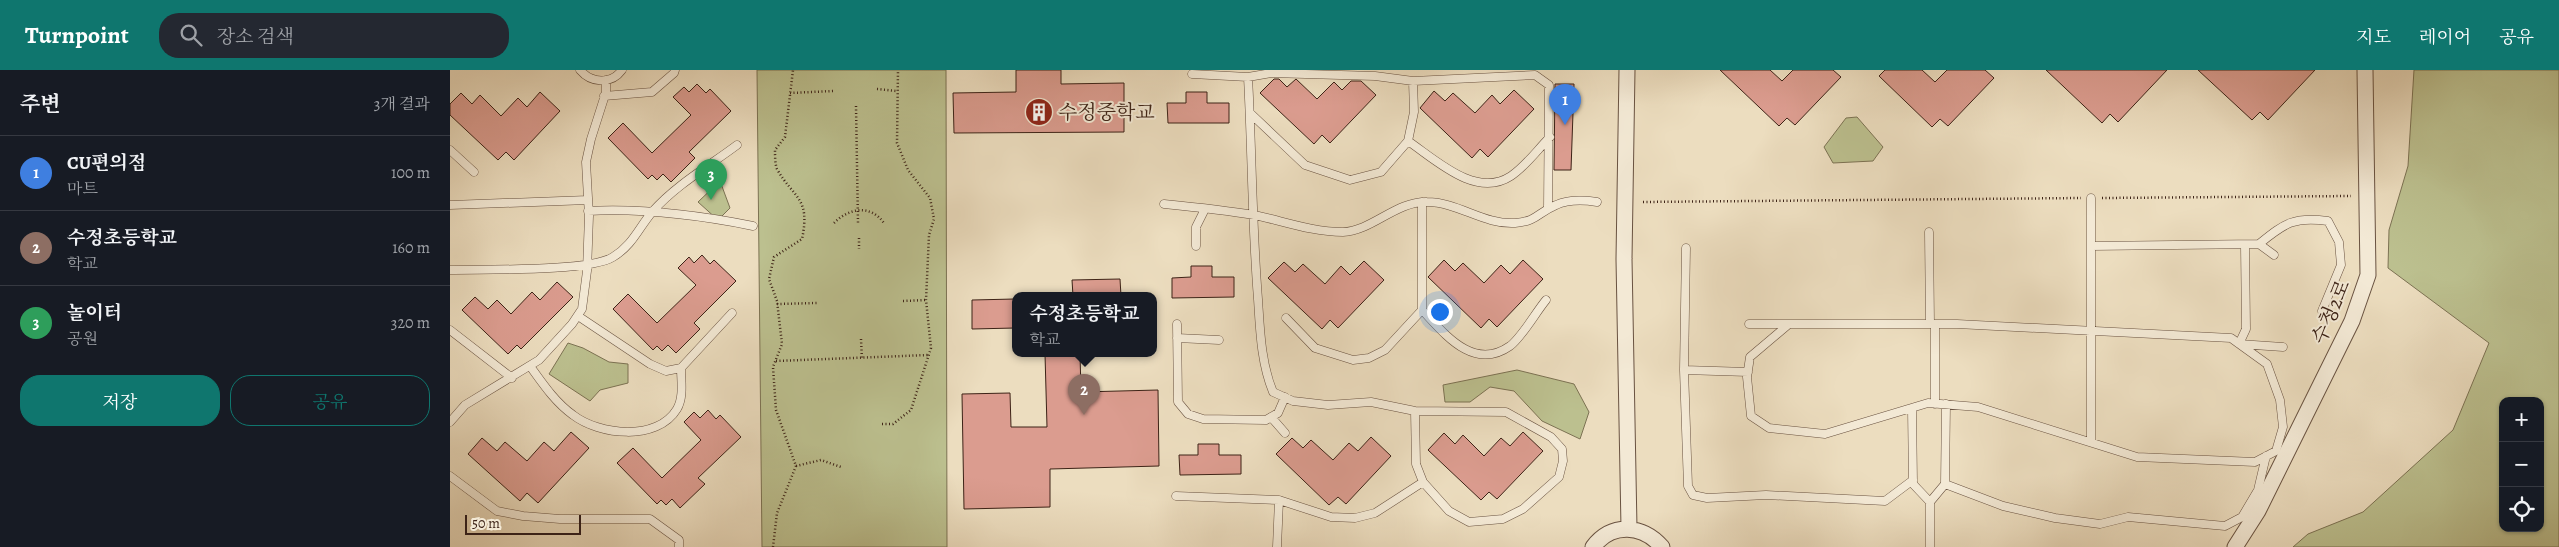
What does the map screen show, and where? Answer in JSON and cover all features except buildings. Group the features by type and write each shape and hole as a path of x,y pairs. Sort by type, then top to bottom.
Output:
{"street":[{"path":"1627,70 1624,259 1629,528"},
{"name":"수청2로","path":"2235,547 2258,511 2352,321 2368,275 2365,70"},
{"path":"1593,547 1604,536 1616,530 1629,528 1642,531 1653,537 1662,547"}],"lane":[{"path":"580,70 588,78 595,80 606,80 622,70"},
{"path":"604,96 652,92 675,70"},
{"path":"1194,84 1192,72 1248,78 1281,73 1375,76 1413,81 1527,73 1535,75 1549,85 1548,209"},
{"path":"1248,78 1252,215 1261,342 1267,378 1273,392 1293,401 1328,405 1371,402 1415,411 1506,412 1551,437 1562,449 1563,461 1558,477 1523,509 1503,520 1469,522 1449,512 1423,482 1416,464 1415,411"},
{"path":"450,422 465,405 539,360 582,309 587,266 588,200 586,162 604,96 606,80"},
{"path":"1250,113 1305,165 1350,180 1381,172 1408,141 1414,112 1413,81"},
{"path":"1408,141 1460,176 1479,183 1498,182 1512,175 1550,137"},
{"path":"450,270 587,266 613,258 636,237 652,212 680,187 737,145"},
{"path":"450,150 474,172"},
{"path":"2090,442 2091,198"},
{"path":"450,205 588,200"},
{"path":"1164,204 1252,215 1301,227 1344,232 1365,225 1414,202 1439,202 1483,218 1513,223 1534,220 1558,204 1585,200 1597,202"},
{"path":"1286,318 1315,348 1353,360 1369,358 1385,350 1422,310 1422,202"},
{"path":"588,210 620,209 701,216 753,226"},
{"path":"1196,246 1196,227 1205,209"},
{"path":"2091,246 2259,244 2284,224 2309,218 2328,221 2339,242 2340,265 2322,311"},
{"path":"1930,232 1935,404"},
{"path":"2259,244 2274,255"},
{"path":"2239,344 2246,329 2245,245"},
{"path":"1686,248 1684,370 1688,486 1693,495 1707,498 1766,495 1885,502 1913,480"},
{"path":"1422,310 1453,343 1478,353 1495,352 1510,346 1546,300"},
{"path":"578,316 650,364 666,371 681,368 732,313"},
{"path":"1177,324 1178,402 1188,414 1203,419 1266,420 1278,413 1284,397"},
{"path":"1749,324 1789,324 1933,324 2231,338 2267,364 2280,400 2283,426 2276,451 2255,462 2138,457 1978,407 1946,404 1928,403 1825,434 1769,428 1752,416 1748,372 1750,357 1789,324"},
{"path":"450,330 512,378"},
{"path":"1177,338 1219,340"},
{"path":"2239,344 2284,347"},
{"path":"530,366 552,397 574,416 604,429 632,432 660,426 677,410 682,395 681,368"},
{"path":"1684,370 1748,372"},
{"path":"1930,547 1930,502 1945,484 1946,404"},
{"path":"1912,408 1913,484 1930,502"},
{"path":"1271,417 1285,433"},
{"path":"1945,484 2003,506 2055,518 2100,524 2128,517 2225,526 2242,517 2258,490 2266,456"},
{"path":"450,476 497,511 523,516 560,519 650,520 679,540 679,547"},
{"path":"1176,496 1279,500 1331,517 1355,518 1375,512 1423,482"},
{"path":"1278,547 1279,500"}],"path":[{"path":"772,547 776,513 796,466 776,410 773,367 782,344 777,304 769,279 774,257 802,239 805,224 800,198 776,168 775,150 785,138 793,70"},
{"path":"882,424 893,424 911,410 931,348 926,300 929,235 934,219 930,198 908,170 897,143 896,91 898,70"},
{"path":"877,89 896,91"},
{"path":"790,93 833,91"},
{"path":"856,106 858,223"},
{"path":"1643,202 2366,195"},
{"path":"834,223 849,211 858,210 875,213 884,223"},
{"path":"859,238 859,249"},
{"path":"903,301 926,300"},
{"path":"777,304 817,303"},
{"path":"861,339 862,359"},
{"path":"776,361 928,355"},
{"path":"796,466 820,460 841,467"}],"green space":[{"path":"757,70 946,70 947,547 762,547"},
{"path":"2414,70 2559,70 2559,547 2293,547 2308,534 2363,512 2453,430 2489,343 2388,268 2389,230 2408,166"},
{"path":"1857,117 1883,147 1873,161 1833,163 1824,147 1846,118"},
{"path":"720,181 730,208 718,220 698,202"},
{"path":"568,343 583,348 609,362 628,364 628,383 600,390 590,401 549,374"},
{"path":"1517,370 1574,384 1589,412 1580,439 1542,421 1514,391 1490,387 1470,402 1445,402 1443,385"}],"place":[{"name":"수정중학교","path":"1039,112"},
{"name":"CU편의점","path":"1565,125"},
{"name":"놀이터","path":"711,200"},
{"name":"수정초등학교","path":"1084,415"}]}
